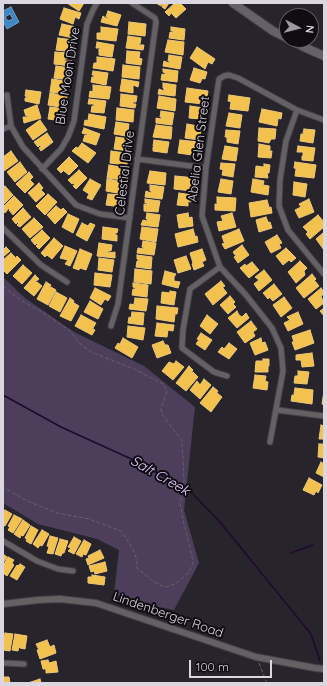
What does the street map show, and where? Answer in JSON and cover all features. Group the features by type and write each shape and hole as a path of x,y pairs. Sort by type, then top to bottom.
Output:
{"main road":[{"path":"232,3 279,34"},
{"path":"306,48 324,56"}],"street":[{"name":"Blue Moon Drive","path":"42,169 61,149 68,137 74,121 87,24 97,3"},
{"name":"Celestial Drive","path":"111,326 118,304 156,22 155,18 132,3"},
{"name":"Abelia Glen Street","path":"270,442 283,372 281,348 272,328 246,295 220,267 202,216 206,168 220,79 229,75 238,78 297,110"},
{"path":"7,95 11,126 23,147 76,205 100,214 130,218"},
{"path":"324,120 297,110 286,141 280,180 279,206 288,230 324,274"},
{"path":"3,129 11,126"},
{"path":"137,159 206,168"},
{"path":"3,228 41,266 67,282"},
{"path":"220,267 190,289 183,330 182,348 214,372 227,376"},
{"path":"277,410 324,416"},
{"path":"3,541 37,561 58,569 73,571"},
{"name":"Lindenberger Road","path":"3,604 60,599 96,603 256,657 324,669"},
{"path":"3,663 24,664"}],"path":[{"path":"3,286 19,299 47,315 70,331 78,342 91,352 134,368 163,384 167,391 161,409 162,414 182,440 184,481 180,503 192,556 192,564 189,572 177,583 166,587 154,582 137,568 137,560 133,549 121,531 89,519 57,513 26,501 3,487"},
{"path":"256,657 267,683"}],"shaded area":[{"path":"3,277 25,298 74,332 144,366 195,407 184,510 199,563 174,610 149,605 114,594 119,550 97,539 38,524 3,503"}],"building: Homes":[{"path":"67,3 84,3 79,11"},
{"path":"156,3 169,3 165,9 162,7 162,4 161,6"},
{"path":"175,3 180,3 186,9 176,18 172,12 169,16 165,12"},
{"path":"64,8 81,13 79,19 75,17 73,24 60,19"},
{"path":"108,11 121,15 117,26 101,22 103,16 107,19 108,17 106,17"},
{"path":"129,22 146,24 145,36 128,34"},
{"path":"62,24 76,27 75,33 72,34 75,35 74,38 59,35"},
{"path":"101,27 118,29 116,41 97,39 97,33 101,33"},
{"path":"171,27 185,29 184,40 169,38 170,32 173,33 173,31 171,31"},
{"path":"128,36 141,38 140,44 138,45 144,45 143,50 126,48"},
{"path":"58,38 74,40 73,52 56,50"},
{"path":"168,40 184,42 183,55 165,52"},
{"path":"97,42 114,45 112,57 99,55 99,49 101,48 96,48"},
{"path":"197,47 215,59 212,64 208,62 205,69 190,58"},
{"path":"127,51 140,52 139,58 142,59 141,65 126,63"},
{"path":"55,52 68,53 67,59 64,61 72,61 71,66 54,64"},
{"path":"169,55 182,57 180,69 163,66 164,61 169,63"},
{"path":"97,57 115,59 113,71 93,68 94,63 97,63"},
{"path":"123,65 140,67 139,79 122,77"},
{"path":"56,66 71,68 69,80 54,78"},
{"path":"194,68 207,72 205,79 200,78 202,79 200,83 190,80"},
{"path":"163,69 178,71 177,82 161,80 162,74 165,75"},
{"path":"93,71 108,73 106,85 91,82 92,77 94,77 94,75 92,75"},
{"path":"52,79 65,81 62,89 68,89 67,94 50,92"},
{"path":"122,79 139,82 138,87 133,85 133,93 120,91"},
{"path":"163,83 176,85 175,96 158,94 159,89 164,91"},
{"path":"93,85 111,87 109,99 89,97 90,91 94,92"},
{"path":"187,88 208,91 207,97 203,96 203,104 185,102"},
{"path":"26,90 41,92 39,104 25,101 25,98 27,98 25,96"},
{"path":"50,93 67,96 65,108 48,105"},
{"path":"121,94 137,96 136,102 133,102 133,104 136,104 135,108 120,106"},
{"path":"229,95 250,98 248,111 230,109 232,102 228,101"},
{"path":"159,96 176,99 175,111 157,108"},
{"path":"89,99 106,101 104,113 91,112 94,104 88,104"},
{"path":"37,105 41,118 24,123 23,117 28,117 28,115 26,116 24,110"},
{"path":"190,106 204,108 203,115 199,114 201,115 200,119 189,118"},
{"path":"50,107 65,109 64,116 62,115 62,117 64,117 63,121 48,119"},
{"path":"117,108 134,110 133,122 116,120"},
{"path":"262,109 282,113 281,119 277,118 277,126 259,122"},
{"path":"161,111 174,113 172,125 156,123 156,118 161,119 162,117 160,117"},
{"path":"229,113 242,115 240,128 226,126"},
{"path":"89,114 106,117 104,129 84,125 85,120 89,121"},
{"path":"40,120 47,130 33,140 26,130"},
{"path":"116,122 129,124 128,131 125,130 125,132 132,131 132,137 114,134"},
{"path":"187,124 198,126 198,131 201,131 199,140 185,138"},
{"path":"156,125 172,127 171,139 153,137"},
{"path":"84,128 100,134 96,145 83,141 85,135 88,135 86,133 82,133"},
{"path":"259,128 276,129 275,139 271,139 269,143 258,141"},
{"path":"304,129 315,130 313,143 300,141 301,134 305,134 303,133"},
{"path":"226,130 240,131 238,144 227,142 227,137 225,137"},
{"path":"47,133 53,142 41,151 39,148 41,147 40,145 38,147 34,142"},
{"path":"116,137 130,139 130,144 127,143 127,145 130,145 129,151 114,149"},
{"path":"154,140 169,142 167,153 153,151 153,147 155,146 153,146"},
{"path":"180,140 199,142 198,149 196,150 200,150 199,156 178,153"},
{"path":"82,143 96,153 88,163 72,151 76,147 79,149 78,148"},
{"path":"259,144 270,146 270,150 268,151 272,151 271,158 258,157"},
{"path":"225,146 238,148 236,161 222,159"},
{"path":"298,146 315,148 313,161 302,160 303,152 297,152"},
{"path":"11,151 18,161 4,171 3,157"},
{"path":"111,151 125,153 124,159 122,160 127,160 127,165 110,163"},
{"path":"69,157 78,166 69,175 64,171 65,169 61,173 57,169"},
{"path":"20,162 27,172 15,182 7,172"},
{"path":"295,162 316,165 314,178 295,176 296,169 298,169 294,168"},
{"path":"221,163 235,164 233,177 222,175 223,170 225,170 220,169"},
{"path":"264,164 270,165 269,173 267,173 268,178 255,177 256,166 264,167"},
{"path":"109,165 126,168 124,180 107,178"},
{"path":"79,170 87,178 76,189 73,186 75,184 72,184 68,180"},
{"path":"150,171 166,173 165,185 147,183"},
{"path":"29,172 33,177 30,180 34,184 25,193 16,184"},
{"path":"175,176 196,178 195,184 191,184 193,185 192,191 174,189"},
{"path":"90,179 101,185 92,200 87,198 89,194 83,190"},
{"path":"107,179 120,181 120,187 116,188 124,188 123,194 106,191"},
{"path":"221,179 233,181 231,194 218,192"},
{"path":"253,179 264,181 263,185 269,186 268,195 251,192"},
{"path":"294,182 307,184 305,197 293,195"},
{"path":"39,183 43,188 41,190 45,194 36,202 28,193"},
{"path":"150,185 164,187 162,199 145,197 146,191 151,193 152,191 150,191"},
{"path":"5,186 13,195 3,205 3,188"},
{"path":"179,193 192,195 191,202 187,201 188,206 177,205"},
{"path":"48,194 57,202 45,215 36,206"},
{"path":"108,194 123,195 122,202 119,201 119,203 121,203 121,207 106,205"},
{"path":"14,196 23,205 13,215 9,208 5,213 3,207"},
{"path":"217,197 236,198 235,211 215,210 215,204 219,204 217,203"},
{"path":"145,199 160,201 158,212 144,211 144,204 147,205 147,203 145,203"},
{"path":"309,199 314,212 299,218 295,210 301,207 299,204"},
{"path":"267,200 269,207 267,208 271,207 272,213 251,217 249,203"},
{"path":"56,206 61,210 63,208 67,212 55,224 47,215"},
{"path":"23,208 31,217 20,227 17,225 19,223 18,222 16,224 12,219"},
{"path":"147,213 160,215 158,227 141,225 143,220 147,221 148,219 146,219"},
{"path":"188,213 189,218 192,217 193,226 179,228 177,215"},
{"path":"232,213 236,227 219,231 217,222 223,221 221,216"},
{"path":"68,214 79,219 73,233 62,227"},
{"path":"318,215 324,222 324,227 310,239 306,234 308,232 303,227"},
{"path":"266,217 268,222 266,223 270,222 272,228 259,232 256,220"},
{"path":"34,218 43,227 30,238 22,229"},
{"path":"82,223 88,226 90,223 95,225 87,241 76,235"},
{"path":"103,227 118,229 117,233 115,233 115,235 117,235 117,241 102,239"},
{"path":"142,227 158,229 156,242 140,239"},
{"path":"193,229 195,236 193,237 197,236 198,242 178,247 175,234"},
{"path":"239,229 244,241 225,249 222,244 226,242 224,242 222,236"},
{"path":"42,230 50,238 39,249 36,246 38,244 37,243 35,245 31,240"},
{"path":"324,232 324,250 316,239"},
{"path":"277,235 282,243 279,244 281,248 271,253 265,242"},
{"path":"54,238 63,246 52,259 47,255 45,257 41,253"},
{"path":"143,241 156,243 154,255 137,253 138,248 144,249 142,247"},
{"path":"99,243 112,245 111,251 108,251 108,253 115,252 115,258 97,256"},
{"path":"242,245 249,255 238,263 234,257 237,255 233,252"},
{"path":"65,246 77,251 70,266 65,264 68,260 60,258"},
{"path":"6,247 10,251 3,257 3,250"},
{"path":"286,248 296,258 291,262 289,260 283,265 276,256"},
{"path":"80,249 92,254 86,270 80,268 80,266 79,270 73,268"},
{"path":"202,249 206,260 202,262 204,266 194,270 190,253"},
{"path":"11,253 15,259 17,256 21,260 7,274 3,270 3,260"},
{"path":"137,255 152,257 151,269 136,267 137,261 139,261 137,259"},
{"path":"186,256 191,269 178,273 174,260"},
{"path":"99,258 114,260 112,272 98,270"},
{"path":"300,261 307,268 304,271 305,275 296,283 288,272"},
{"path":"252,262 259,270 249,278 240,268 245,264 246,266"},
{"path":"23,265 32,273 22,284 13,276"},
{"path":"135,269 152,271 151,284 134,282"},
{"path":"264,270 272,280 259,291 254,284 259,280 255,277"},
{"path":"165,271 176,274 174,281 180,282 178,288 162,284"},
{"path":"95,273 112,275 110,287 94,285"},
{"path":"312,274 316,279 313,282 315,281 319,286 304,298 296,288"},
{"path":"35,275 39,279 35,282 42,286 34,296 24,288"},
{"path":"221,281 225,286 222,288 227,293 213,305 205,294"},
{"path":"46,282 51,285 49,288 51,287 56,290 48,305 37,299"},
{"path":"133,283 148,285 147,297 132,295 133,289 136,288 133,287"},
{"path":"274,284 282,294 273,301 270,298 271,296 268,299 263,293"},
{"path":"95,288 111,296 108,301 105,299 101,305 90,298"},
{"path":"321,288 324,292 321,296 324,303 316,309 308,299"},
{"path":"170,291 176,292 174,305 161,303 162,292 170,293"},
{"path":"56,292 67,298 60,312 49,306"},
{"path":"230,296 235,302 233,304 236,307 228,314 220,305"},
{"path":"284,297 292,308 281,317 273,305"},
{"path":"70,298 74,301 73,304 74,303 79,306 71,321 60,316"},
{"path":"135,298 148,299 146,311 129,309 130,304 136,305 134,304"},
{"path":"90,301 103,309 98,319 84,312"},
{"path":"157,306 178,308 177,314 174,314 174,322 156,319"},
{"path":"324,308 324,316 320,311"},
{"path":"237,311 242,317 246,313 249,318 237,328 228,318"},
{"path":"132,312 144,313 143,325 128,323"},
{"path":"298,312 303,324 288,331 284,323 290,320 287,317"},
{"path":"81,315 96,323 92,328 95,330 92,335 75,326"},
{"path":"207,315 218,324 210,334 200,326"},
{"path":"251,321 257,329 253,332 255,336 245,343 237,332"},
{"path":"157,323 174,325 173,331 168,330 167,337 155,336"},
{"path":"128,326 145,328 143,340 127,337"},
{"path":"310,330 314,343 295,350 292,342 294,342 292,336"},
{"path":"201,333 212,340 205,350 196,344 200,341 197,339"},
{"path":"123,338 138,347 132,358 115,348 118,343 121,345 120,344"},
{"path":"261,338 262,343 265,342 268,350 255,355 250,343"},
{"path":"163,341 165,345 168,345 171,353 157,358 152,345"},
{"path":"229,343 237,349 229,359 218,352 222,347 224,349"},
{"path":"312,353 314,366 302,367 301,360 296,360 296,355"},
{"path":"263,359 269,359 268,372 255,372 256,361 263,361"},
{"path":"176,361 184,367 173,380 162,371 169,362 174,364"},
{"path":"189,366 193,370 191,373 193,372 198,377 186,391 176,383"},
{"path":"298,371 309,372 307,384 294,383 295,376 298,376"},
{"path":"255,375 266,376 265,381 268,382 267,390 253,388"},
{"path":"204,379 211,385 200,399 190,390 197,381 200,385"},
{"path":"213,387 218,391 216,394 217,393 222,397 211,412 200,403"},
{"path":"295,388 313,390 312,404 291,401 292,395 295,395"},
{"path":"324,391 324,405 322,404"},
{"path":"321,425 324,426 324,439 319,439"},
{"path":"319,444 324,444 324,458 318,457"},
{"path":"321,462 324,464 324,477 316,473"},
{"path":"309,478 322,485 318,493 316,491 314,495 303,490"},
{"path":"5,510 12,514 5,526 3,525 3,513"},
{"path":"14,515 22,519 13,533 8,530 10,527 8,526"},
{"path":"23,520 30,525 20,538 14,534"},
{"path":"31,526 38,530 31,544 26,541 27,539 25,538"},
{"path":"42,530 49,534 42,546 40,545 38,548 33,544"},
{"path":"50,536 58,538 53,554 47,553 49,547 47,546"},
{"path":"74,537 81,541 74,554 68,551 71,548 68,547"},
{"path":"60,539 68,541 64,553 62,553 61,556 55,554"},
{"path":"84,540 91,544 86,555 83,554 82,557 76,554"},
{"path":"100,550 104,558 88,565 86,559 89,558 88,556"},
{"path":"3,554 7,557 3,563"},
{"path":"8,557 14,560 12,563 14,565 7,576 3,573 3,566"},
{"path":"105,562 107,571 95,574 94,571 91,572 89,566"},
{"path":"20,564 25,567 17,580 10,576 17,565 18,566"},
{"path":"92,575 105,577 104,585 88,583 88,577 92,577"},
{"path":"5,633 13,634 10,651 3,650 3,637"},
{"path":"15,634 27,636 25,649 20,648 19,646 18,651 12,650"},
{"path":"47,640 50,647 54,645 56,653 40,659 37,650 39,650 36,644"},
{"path":"48,660 49,663 56,661 58,672 46,673 46,669 43,669 41,661"},
{"path":"3,677 9,677 10,683 3,683"},
{"path":"40,679 41,683 28,683"}],"building: Schools":[{"path":"11,7 19,22 7,29 3,21 3,11"},
{"path":"10,14 13,19 8,21 5,17"}],"waterway":[{"name":"Salt Creek","path":"3,395 61,427 140,463 191,492 220,522 311,634 320,661"},
{"path":"291,553 313,545"}]}
